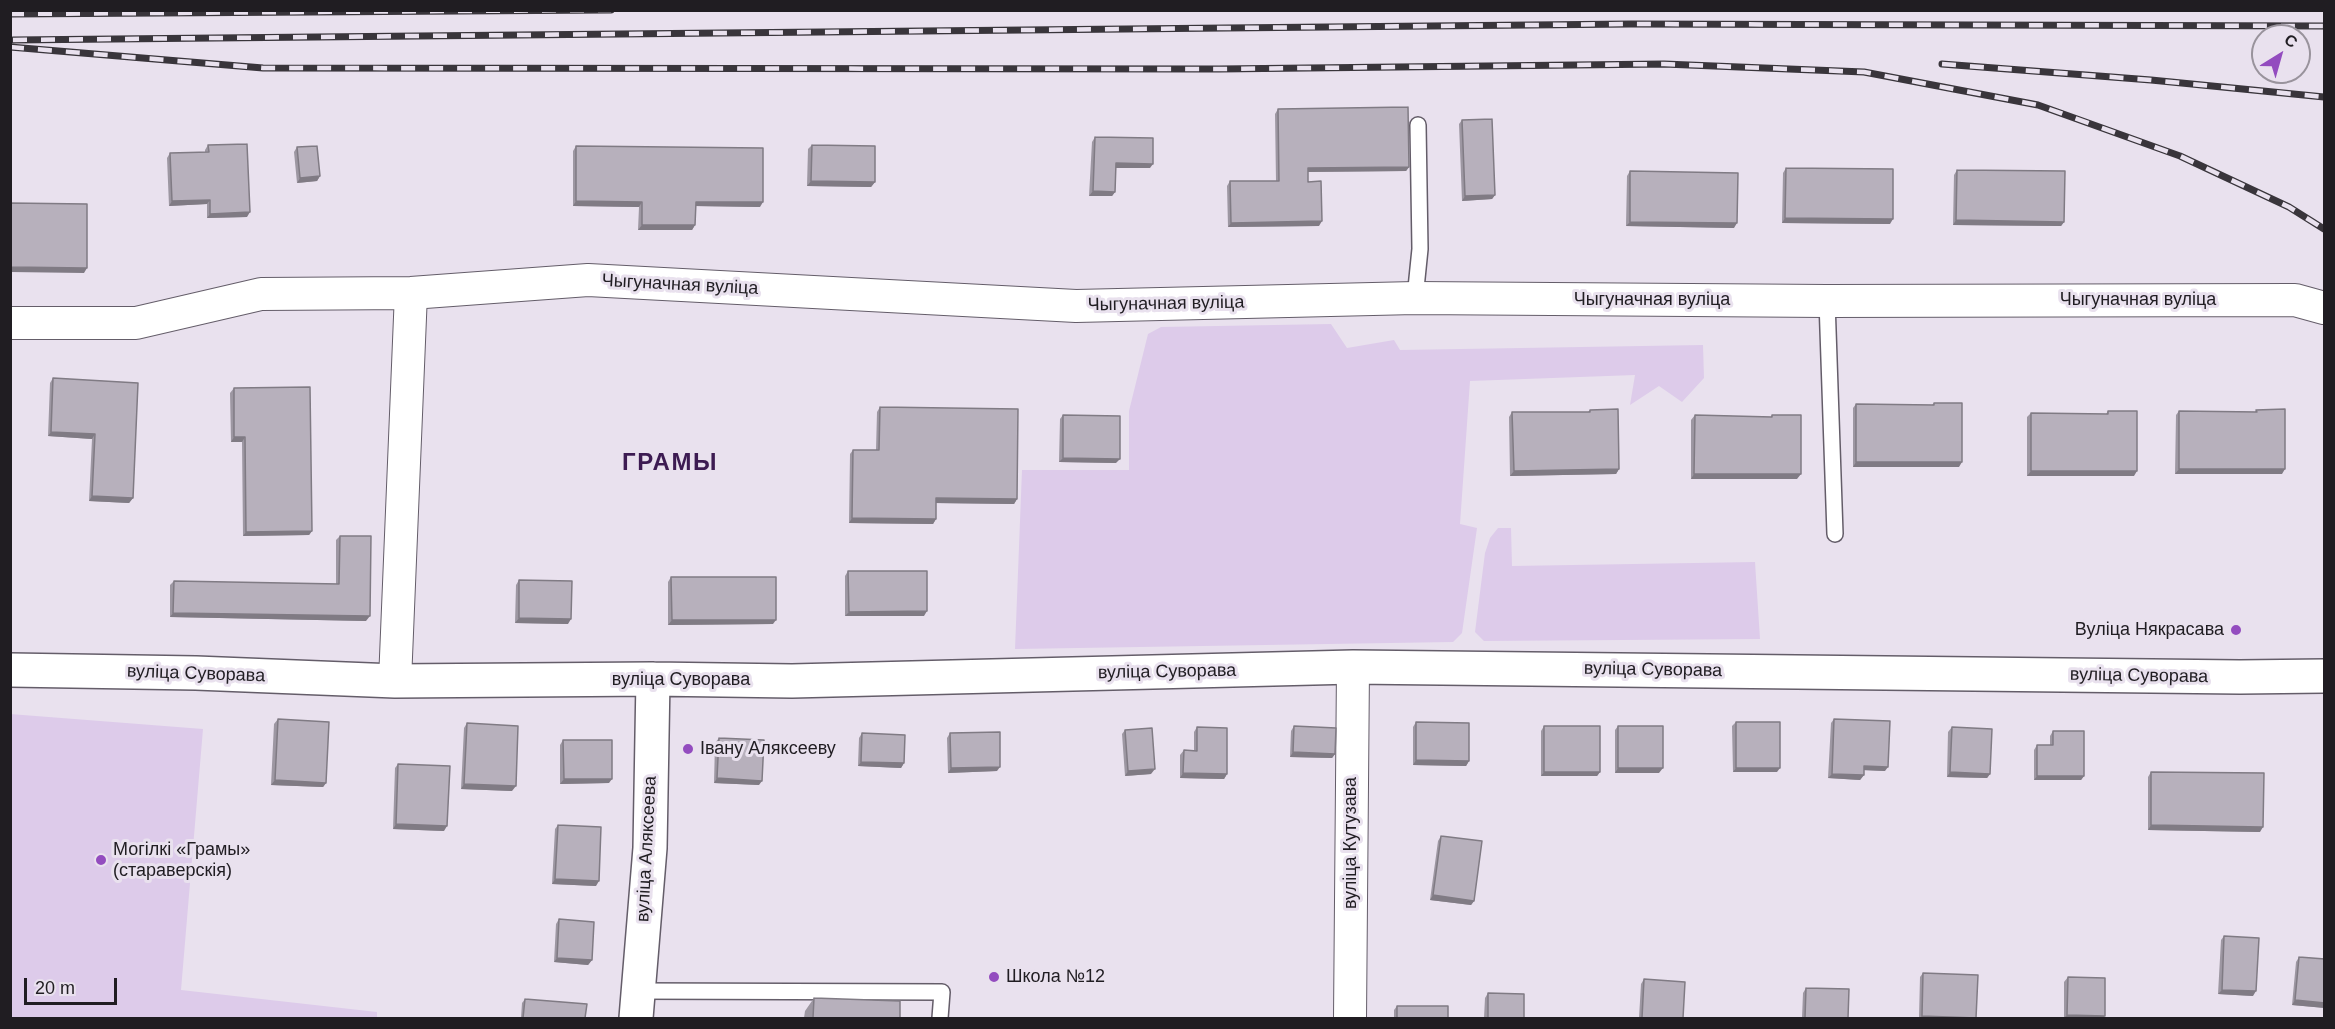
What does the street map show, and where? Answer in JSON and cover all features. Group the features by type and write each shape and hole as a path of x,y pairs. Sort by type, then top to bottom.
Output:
{"street":[{"name":"Чыгуначная вуліца","path":"10,323 136,323 261,294 411,293 588,280 1076,306 1416,298 1827,301 2295,300 2325,308"},
{"path":"395,681 411,293"},
{"name":"вуліца Суворава","path":"10,670 196,673 395,681 792,681 1353,667 2325,676"},
{"name":"вуліца Кутузава","path":"1350,1018 1353,667"},
{"name":"вуліца Аляксеева","path":"637,1005 650,848 653,680"}],"lane":[{"path":"1416,298 1420,249 1419,125"},
{"path":"1827,301 1834,534"},
{"path":"637,1005 942,992 940,1018"}],"shaded area":[{"path":"1331,324 1347,348 1394,340 1400,350 1703,345 1704,378 1682,402 1659,386 1630,405 1635,375 1470,381 1460,524 1477,528 1462,633 1453,642 1015,649 1022,470 1129,470 1129,411 1148,334 1161,327"},
{"path":"1498,528 1511,528 1512,566 1755,562 1760,639 1484,641 1475,632 1485,553 1490,538"},
{"name":"Могілкі «Грамы» (стараверскія)","path":"10,714 203,729 181,990 377,1012 377,1018 11,1018"}],"building":[{"path":"1408,107 1409,167 1308,168 1308,182 1321,181 1322,221 1231,223 1230,181 1279,181 1278,109"},
{"path":"1492,119 1495,195 1465,196 1462,120"},
{"path":"1095,137 1153,138 1153,164 1116,163 1115,192 1093,191"},
{"path":"247,144 250,212 210,214 210,200 172,201 170,153 209,152 208,145"},
{"path":"812,145 875,146 875,182 811,181"},
{"path":"317,146 320,176 300,178 297,147"},
{"path":"576,146 763,148 763,202 696,202 695,225 642,225 642,202 576,201"},
{"path":"1786,168 1893,169 1893,219 1785,218"},
{"path":"1957,170 2065,171 2064,222 1956,220"},
{"path":"1630,171 1738,173 1737,223 1630,222"},
{"path":"10,203 87,204 87,268 10,267"},
{"path":"53,378 138,383 133,498 92,496 95,434 51,432"},
{"path":"310,387 312,531 246,532 245,437 234,437 234,388"},
{"path":"1934,403 1962,403 1962,462 1856,462 1856,404 1934,405"},
{"path":"880,407 1018,409 1017,499 936,498 936,519 852,518 853,450 879,450"},
{"path":"1618,409 1619,469 1514,471 1512,412 1590,412 1590,410"},
{"path":"2285,409 2285,469 2179,469 2179,411 2257,412 2256,410"},
{"path":"2108,411 2137,411 2137,471 2031,471 2031,413 2108,414"},
{"path":"1063,415 1120,416 1120,459 1063,458"},
{"path":"1695,415 1772,417 1772,415 1801,415 1801,474 1694,474"},
{"path":"340,536 371,536 370,616 173,613 174,581 339,584"},
{"path":"848,571 927,571 927,611 849,612"},
{"path":"671,577 776,577 776,620 672,620"},
{"path":"519,580 572,581 571,619 519,618"},
{"path":"278,719 329,722 326,783 275,780"},
{"path":"1834,719 1890,721 1888,767 1864,766 1864,775 1832,774"},
{"path":"1416,722 1469,723 1469,761 1416,760"},
{"path":"1736,722 1780,722 1780,768 1736,768"},
{"path":"467,723 518,726 516,786 464,784"},
{"path":"1294,726 1336,728 1335,754 1293,752"},
{"path":"1544,726 1600,726 1600,772 1544,772"},
{"path":"1618,726 1663,726 1663,768 1618,768"},
{"path":"1197,727 1227,728 1227,774 1183,773 1184,750 1197,751"},
{"path":"1952,727 1992,729 1990,774 1950,772"},
{"path":"1152,728 1155,769 1128,771 1125,730"},
{"path":"2053,731 2084,731 2084,776 2037,776 2037,745 2053,745"},
{"path":"1000,732 1000,767 951,768 950,733"},
{"path":"862,733 905,735 904,763 861,762"},
{"path":"719,738 764,740 762,781 717,778"},
{"path":"563,740 612,740 612,779 564,779"},
{"path":"398,764 450,766 447,826 396,824"},
{"path":"2151,772 2264,773 2263,827 2151,825"},
{"path":"558,825 601,827 599,881 555,879"},
{"path":"1441,836 1482,841 1474,901 1433,895"},
{"path":"559,919 594,922 592,960 557,958"},
{"path":"2224,936 2259,938 2256,991 2222,990"},
{"path":"2299,957 2325,959 2325,1003 2295,1000"},
{"path":"1923,973 1978,975 1976,1018 1922,1016"},
{"path":"2068,977 2105,978 2105,1016 2067,1015"},
{"path":"1644,979 1685,982 1683,1018 1642,1018"},
{"path":"1806,988 1849,989 1848,1018 1805,1018"},
{"path":"1488,993 1524,994 1524,1018 1488,1018"},
{"path":"814,998 900,1001 900,1018 813,1018"},
{"path":"525,999 587,1004 585,1018 523,1018"},
{"path":"1397,1006 1448,1006 1448,1018 1397,1018"}],"railway":[{"path":"10,14 611,10"},
{"path":"13,40 1631,24 2324,26"},
{"path":"10,47 263,68 1219,69 1664,64 1864,72 2038,105 2180,156 2289,207 2324,229"},
{"path":"1942,64 2151,80 2324,97"}],"place":[{"name":"Вуліца Някрасава","path":"2236,630"},
{"name":"Івану Аляксееву","path":"688,749"},
{"name":"Могілкі «Грамы» (стараверскія)","path":"101,860"},
{"name":"Школа №12","path":"994,977"}],"district":[{"name":"ГРАМЫ","path":"670,463"}]}
